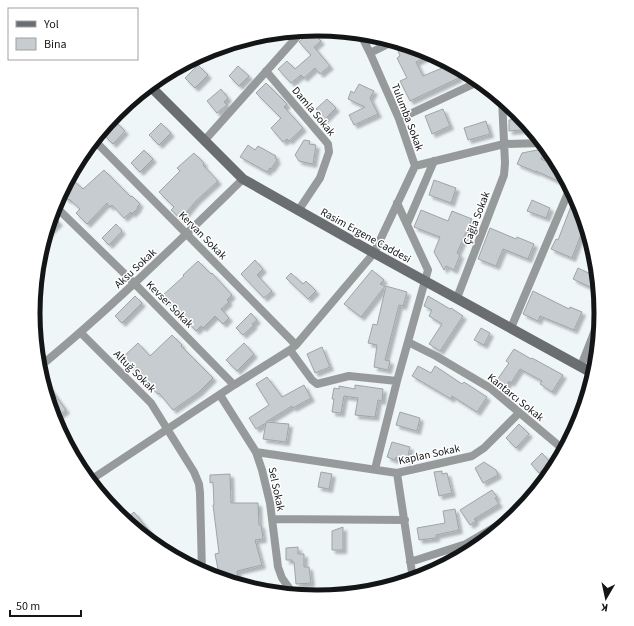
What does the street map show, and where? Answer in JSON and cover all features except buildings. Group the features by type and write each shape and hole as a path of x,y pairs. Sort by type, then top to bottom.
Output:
{"main road":[{"name":"Rasim Ergene Caddesi","path":"154,89 243,180 588,370"}],"street":[{"path":"204,141 296,37"},
{"name":"Tulumba Sokak","path":"94,478 293,347 374,253 415,166 399,119 363,40"},
{"path":"370,53 387,45"},
{"name":"Damla Sokak","path":"266,71 330,148 320,178 298,211"},
{"path":"399,119 473,84"},
{"name":"Çağla Sokak","path":"457,298 504,175 505,163 502,107"},
{"path":"415,166 504,144 536,143"},
{"name":"Kervan Sokak","path":"97,144 293,347 312,380 317,384 349,376 397,380"},
{"path":"407,224 434,161"},
{"name":"Aksu Sokak","path":"44,363 81,333 243,180"},
{"path":"510,328 567,195"},
{"path":"375,469 397,380 428,270 397,203"},
{"name":"Kevser Sokak","path":"60,211 134,283 234,385"},
{"name":"Altuğ Sokak","path":"81,333 147,399 157,411 194,472 199,484 200,494 202,565"},
{"path":"581,366 593,336"},
{"name":"Kantarcı Sokak","path":"408,342 436,356 479,381 504,399 560,447"},
{"name":"Sel Sokak","path":"220,394 256,452 266,487 278,567 282,578 289,588"},
{"name":"Kaplan Sokak","path":"256,452 397,473 472,456 484,448 519,413"},
{"path":"397,473 412,573"},
{"path":"272,519 404,520"},
{"path":"410,562 466,544 481,536"}]}
